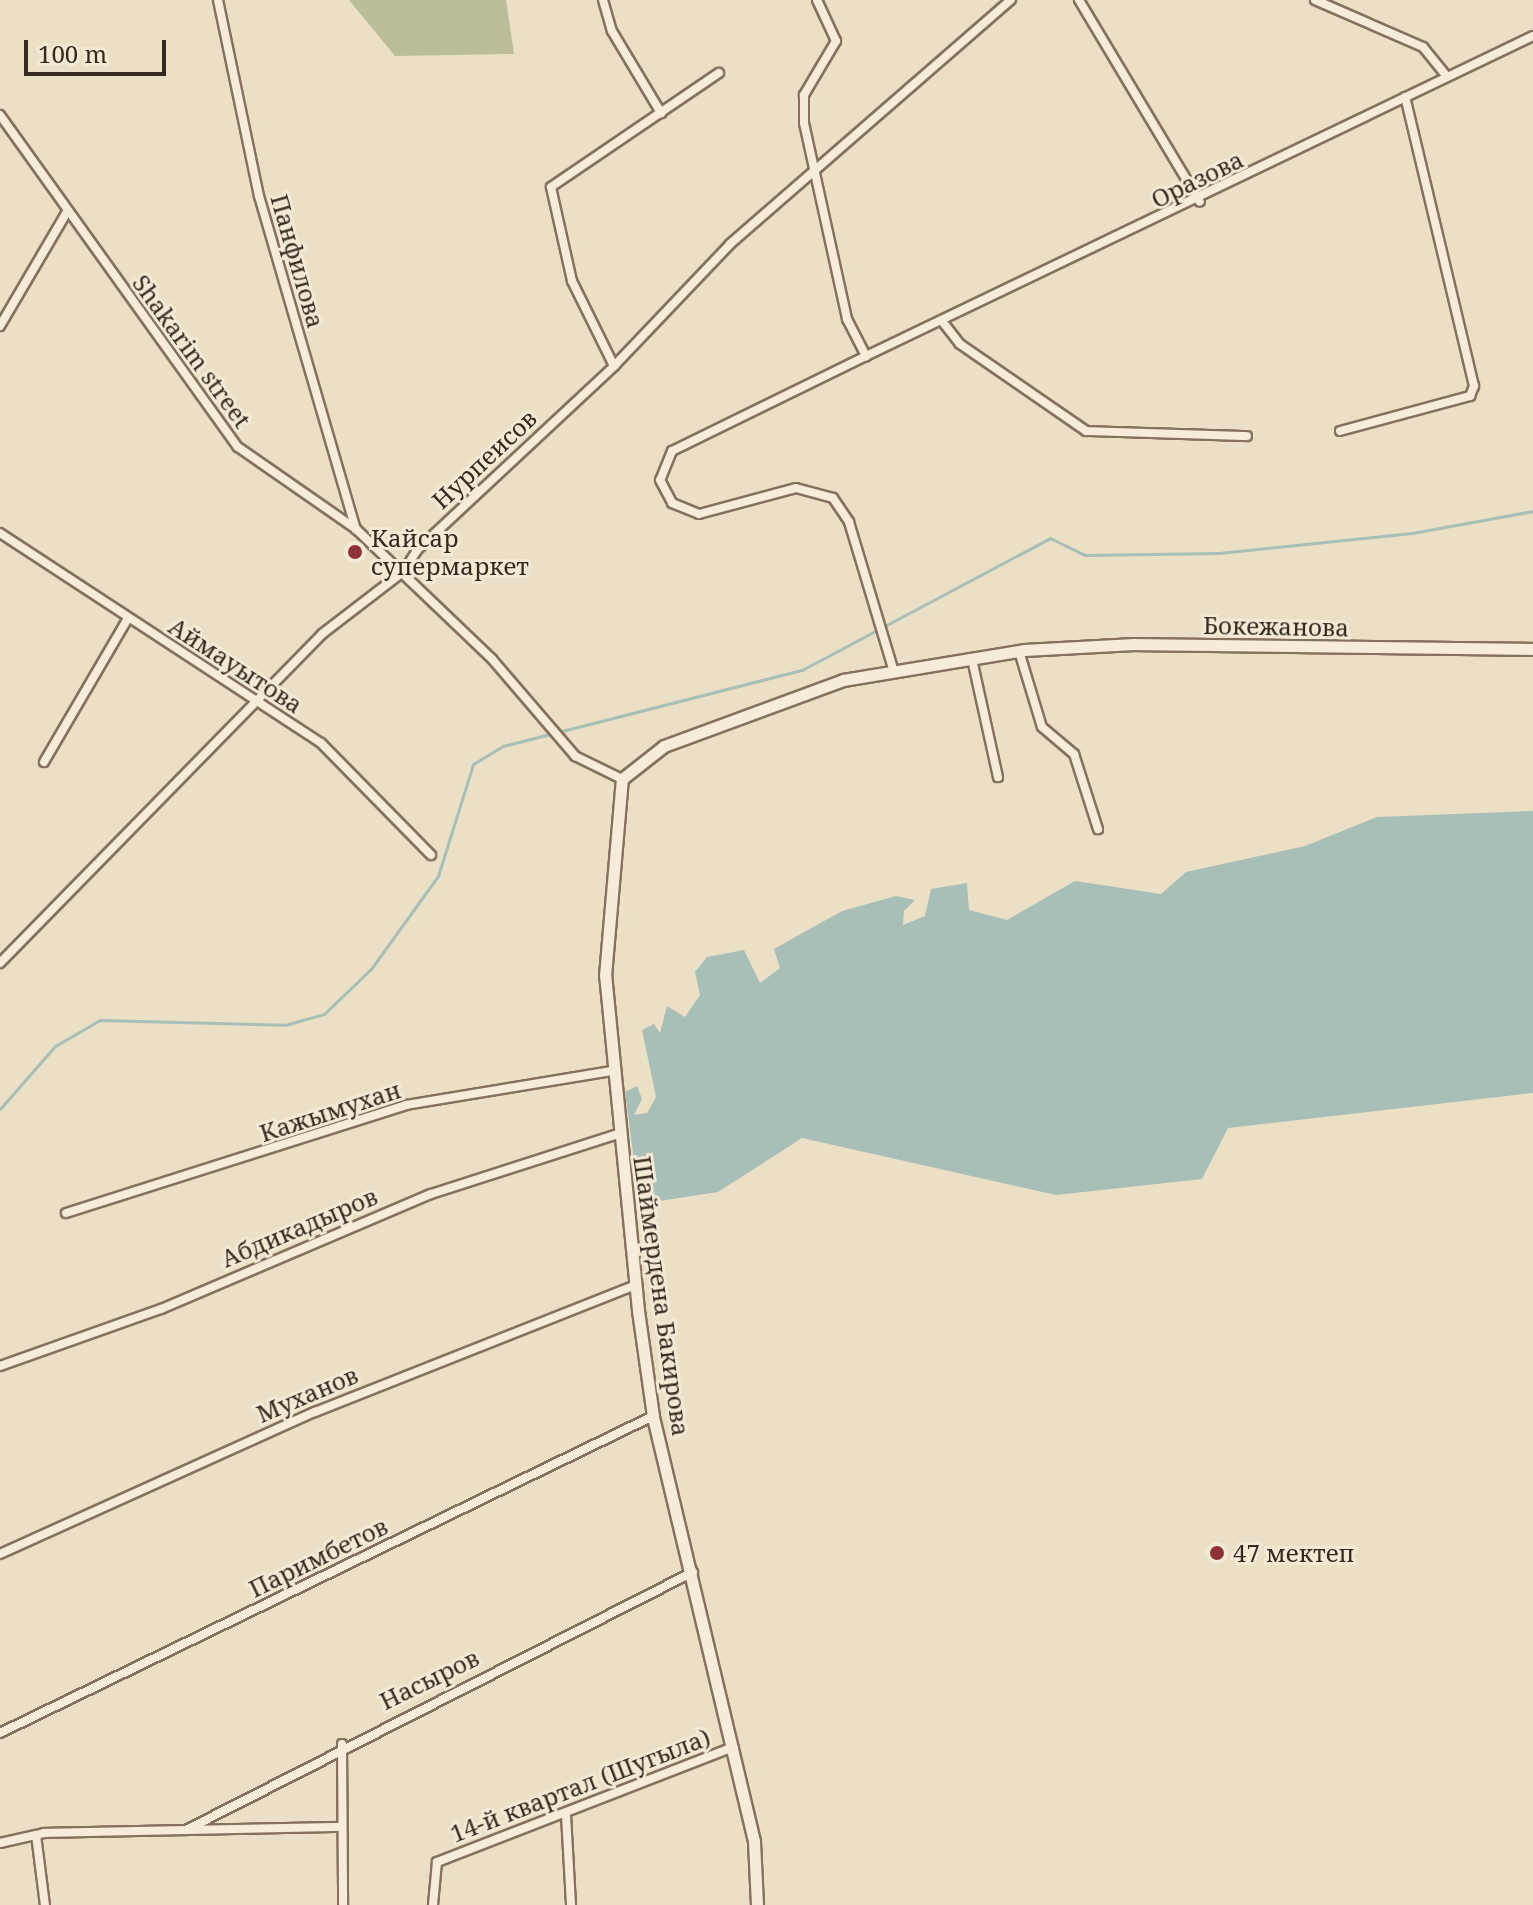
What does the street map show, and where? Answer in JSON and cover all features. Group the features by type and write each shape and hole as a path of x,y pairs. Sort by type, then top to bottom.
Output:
{"street":[{"name":"Панфилова","path":"218,0 259,196 356,529"},
{"path":"603,0 612,31 661,113"},
{"path":"817,0 836,41 804,95 814,170 847,319 866,356 672,451 660,480 672,503 699,514 796,488 833,498 849,522 873,620 894,672"},
{"name":"Нурпеисов","path":"0,963 322,634 404,571 468,499 614,366 814,170 1011,0"},
{"path":"1079,0 1200,202"},
{"path":"1315,0 1423,47 1447,77"},
{"name":"Оразова","path":"866,356 877,355 942,321 1200,202 1405,97 1533,36"},
{"path":"614,366 572,281 551,187 719,73"},
{"path":"1340,431 1470,396 1474,386 1405,97"},
{"name":"Shakarim street","path":"0,115 238,447 356,529 404,571 590,767 622,779"},
{"path":"0,326 67,212"},
{"path":"942,321 960,344 1086,431 1247,436"},
{"name":"Аймауытова","path":"0,533 253,703 321,743 431,855"},
{"path":"44,762 128,618"},
{"name":"Бокежанова","path":"622,779 664,746 843,680 1019,651 1134,644 1533,649"},
{"path":"1019,651 1042,727 1074,754 1098,829"},
{"path":"972,659 998,777"},
{"name":"Шаймердена Бакирова","path":"622,779 605,976 635,1285 653,1416 694,1572 754,1841 757,1905"},
{"name":"Кажымухан","path":"66,1213 406,1105 612,1071"},
{"name":"Абдикадыров","path":"0,1366 161,1309 431,1194 618,1134"},
{"name":"Муханов","path":"0,1554 301,1418 635,1285"},
{"name":"Паримбетов","path":"0,1733 653,1416"},
{"name":"Насыров","path":"186,1830 342,1744 694,1572"},
{"path":"342,1744 343,1905"},
{"name":"14-й квартал (Шугыла)","path":"433,1905 437,1862 566,1815 734,1747"},
{"path":"566,1815 571,1905"},
{"path":"0,1843 36,1835 342,1827"},
{"path":"36,1835 45,1905"}],"green space":[{"path":"349,0 506,0 514,54 395,56"}],"water":[{"path":"1533,811 1533,1093 1228,1128 1202,1179 1056,1195 802,1138 718,1192 653,1202 637,1182 625,1092 637,1086 642,1099 634,1115 647,1113 656,1097 642,1030 654,1024 660,1033 667,1006 685,1017 700,995 695,972 707,957 744,950 760,983 780,968 774,949 842,911 896,896 915,900 904,911 903,925 925,916 931,889 967,883 969,910 1007,920 1075,881 1161,894 1186,872 1305,846 1377,817"}],"waterway":[{"path":"0,1109 55,1046 100,1020 285,1025 324,1014 371,969 438,876 473,764 503,746 802,670 1050,538 1085,555 1219,553 1412,533 1533,511"}],"place":[{"name":"Кайсар супермаркет","path":"355,552"},
{"name":"47 мектеп","path":"1217,1553"}]}
